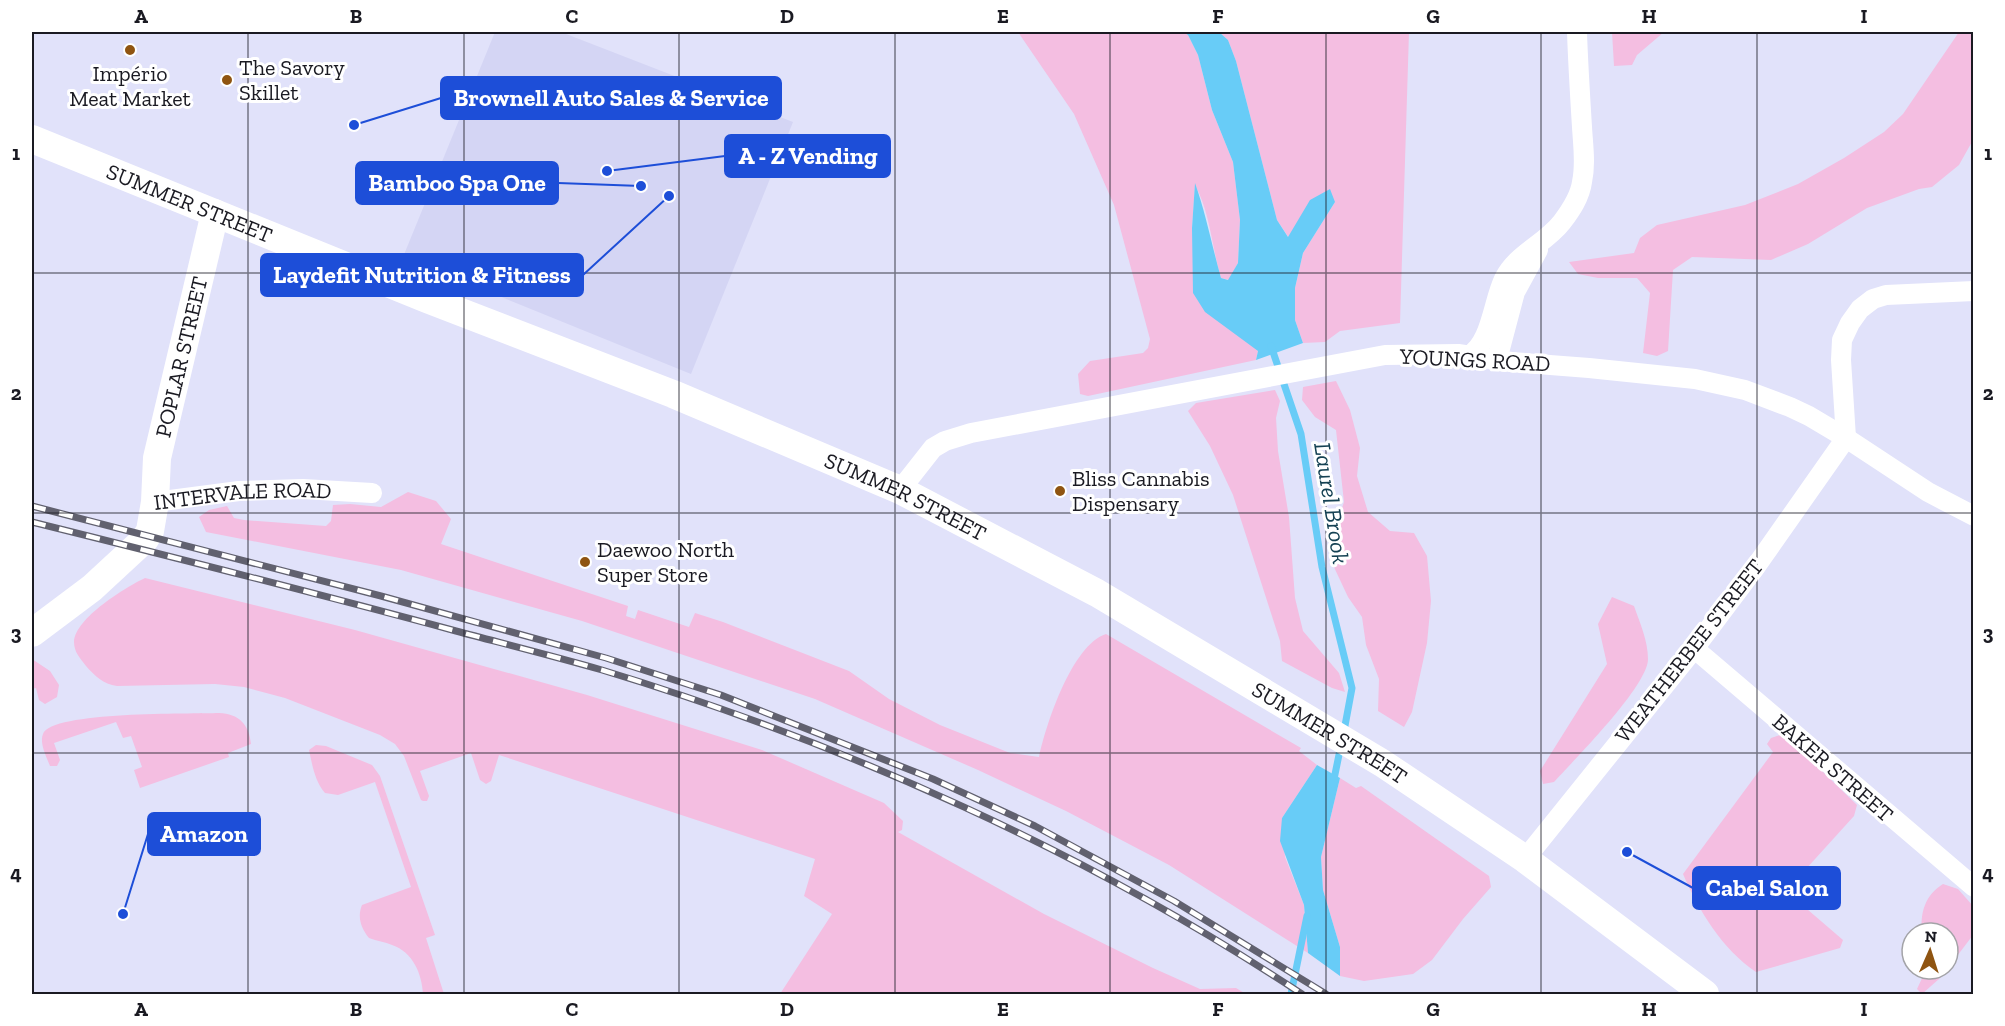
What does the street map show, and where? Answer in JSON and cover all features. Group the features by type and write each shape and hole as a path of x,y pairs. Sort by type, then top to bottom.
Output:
{"main road":[{"name":"SUMMER STREET","path":"32,139 427,299 665,391 900,490 1097,593 1382,763 1525,859 1705,994"},
{"name":"POPLAR STREET","path":"155,502 157,458 215,213"},
{"name":"INTERVALE ROAD","path":"32,633 92,588 145,539 150,531 155,502"}],"street":[{"path":"1468,356 1481,345 1499,291 1512,265 1542,243 1567,215 1578,196 1584,165 1577,32"},
{"path":"1497,360 1515,292 1542,243"},
{"path":"1846,438 1842,346 1845,331 1855,315 1873,298 1887,295 1974,291"},
{"name":"YOUNGS ROAD","path":"900,490 933,448 945,441 1014,424 1325,365 1407,353 1468,356 1722,384 1790,406 1846,438 1928,492 1974,516"},
{"name":"WEATHERBEE STREET","path":"1525,859 1693,650 1754,569 1846,438"},
{"name":"INTERVALE ROAD","path":"155,502 239,491 303,489 372,493"},
{"name":"BAKER STREET","path":"1693,650 1696,650 1974,888"}],"shaded area":[{"path":"495,32 561,32 793,122 691,374 403,257"},
{"path":"1018,32 1183,32 1188,35 1198,55 1212,110 1233,162 1240,220 1238,263 1229,280 1221,278 1207,218 1195,185 1192,228 1258,351 1256,360 1088,396 1080,394 1078,374 1090,361 1143,353 1148,348 1150,339 1114,205 1074,114"},
{"path":"1219,32 1409,32 1400,323 1340,331 1325,342 1303,343 1295,320 1295,288 1303,253 1335,202 1289,238 1277,220 1236,61 1228,40"},
{"path":"1612,32 1664,32 1637,55 1632,65 1614,66"},
{"path":"1959,32 1973,32 1973,140 1959,165 1932,187 1919,189 1867,208 1808,244 1771,260 1692,257 1673,270 1668,351 1657,356 1643,353 1650,293 1637,278 1598,278 1578,274 1569,262 1634,253 1640,238 1657,225 1745,205 1798,184 1844,158 1884,132 1903,114"},
{"path":"1336,381 1350,410 1360,448 1357,476 1368,512 1390,531 1414,533 1427,556 1431,601 1427,643 1412,712 1404,727 1378,711 1379,679 1366,645 1362,617 1348,597 1333,565 1332,538 1344,502 1336,430 1315,417 1302,400 1303,387"},
{"path":"1275,390 1280,401 1276,418 1278,451 1289,517 1295,598 1303,631 1339,673 1345,692 1332,688 1282,661 1280,641 1233,495 1210,446 1188,411 1196,403"},
{"path":"408,492 436,501 451,519 441,544 628,606 626,616 635,619 638,610 689,627 695,613 723,622 849,671 889,699 940,725 1010,753 1039,757 1062,687 1082,653 1094,641 1106,634 1301,748 1299,751 1317,765 1282,818 1285,857 1304,905 1308,953 1169,865 1066,811 815,699 582,621 401,570 206,532 199,517 209,510 227,506 234,518 326,526 331,521 333,505 381,507"},
{"path":"145,578 355,630 587,695 762,750 884,803 903,821 902,830 898,832 1044,914 1200,989 1236,988 1246,994 780,994 832,914 804,896 815,859 499,755 491,781 486,784 480,780 471,753 420,771 429,796 427,801 423,801 404,756 395,744 380,735 285,698 244,687 215,684 117,686 108,683 93,673 78,655 74,642 77,633 83,623 103,604"},
{"path":"1612,597 1634,606 1647,646 1648,659 1645,671 1624,704 1593,741 1554,782 1543,784 1540,771 1607,664 1598,624"},
{"path":"32,659 50,671 59,685 57,697 45,704 39,700 36,688 32,689"},
{"path":"219,713 232,715 242,721 248,731 251,744 228,753 229,757 140,788 134,770 142,767 131,736 123,738 116,722 54,743 60,760 57,766 50,766 43,746 43,734 52,727 70,721 124,715"},
{"path":"1780,735 1788,738 1857,805 1854,816 1796,880 1793,897 1843,940 1840,948 1756,972 1722,941 1696,902 1683,874 1773,752 1767,744 1771,738"},
{"path":"316,745 326,746 372,765 380,776 435,935 426,938 444,994 423,994 421,979 411,958 399,948 369,938 364,930 360,918 362,905 411,887 375,782 338,795 325,793 316,778 309,750"},
{"path":"1340,778 1356,788 1361,786 1489,876 1491,887 1432,960 1413,974 1364,981 1340,976 1340,947 1323,890 1321,857"},
{"path":"1943,884 1958,889 1973,906 1973,935 1960,952 1960,921 1922,921 1925,905 1937,888"},
{"path":"1921,981 1937,981 1922,994 1917,989"}],"water":[{"path":"1183,32 1219,32 1228,40 1236,61 1277,220 1288,237 1310,200 1330,189 1335,202 1303,253 1295,288 1295,320 1303,343 1256,360 1258,351 1205,312 1193,293 1192,228 1195,183 1221,278 1228,280 1238,263 1240,220 1233,162 1212,110 1198,55 1188,35"},
{"path":"1317,765 1340,778 1321,857 1323,890 1340,947 1340,976 1308,953 1304,905 1280,841 1282,818"}],"waterway":[{"name":"Laurel Brook","path":"1271,346 1301,434 1322,567 1352,688 1344,731"},
{"name":"Laurel Brook","path":"1333,784 1341,745"},
{"name":"Laurel Brook","path":"1291,994 1307,916"}],"railway":[{"path":"32,506 381,596 606,658 721,695 933,779 1035,826 1174,901 1326,994"},
{"path":"32,522 602,670 694,699 785,732 964,807 1051,849 1137,894 1302,994"}],"place":[{"name":"Império Meat Market","path":"130,50"},
{"name":"The Savory Skillet","path":"227,80"},
{"name":"Brownell Auto Sales & Service","path":"354,125"},
{"name":"A - Z Vending","path":"607,171"},
{"name":"Bamboo Spa One","path":"641,186"},
{"name":"Laydefit Nutrition & Fitness","path":"669,196"},
{"name":"Bliss Cannabis Dispensary","path":"1060,491"},
{"name":"Daewoo North Super Store","path":"585,562"},
{"name":"Cabel Salon","path":"1627,852"},
{"name":"Amazon","path":"123,914"}]}
